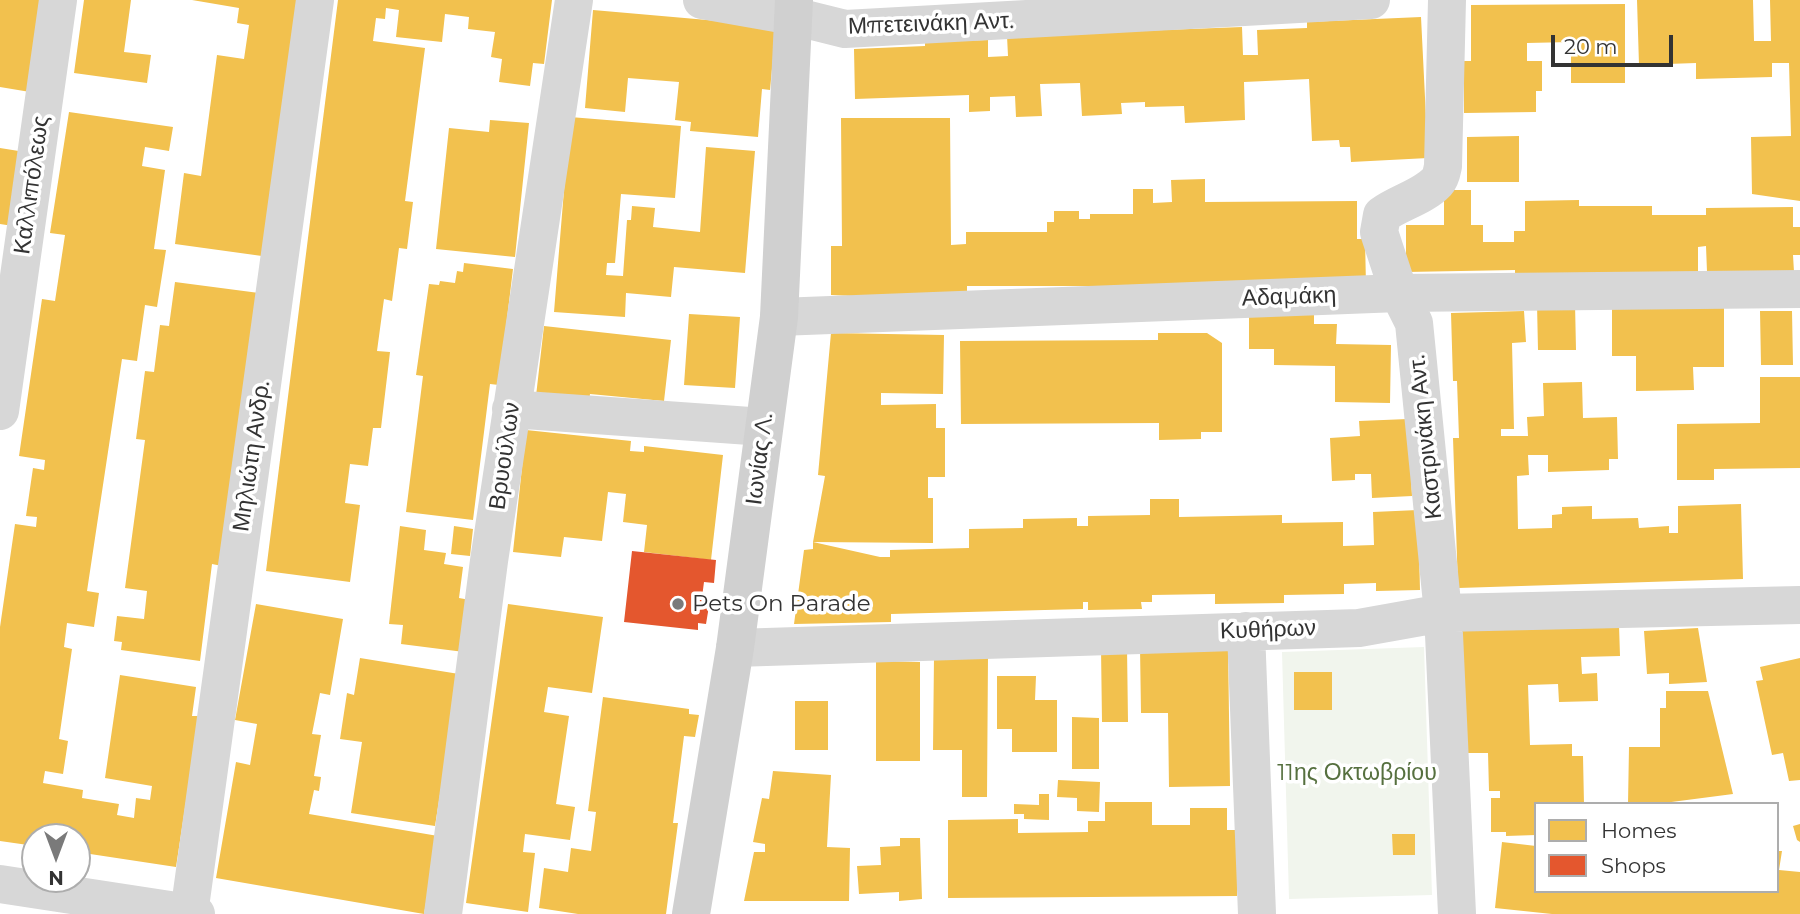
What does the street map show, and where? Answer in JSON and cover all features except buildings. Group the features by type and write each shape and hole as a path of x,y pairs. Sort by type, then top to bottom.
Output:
{"street":[{"name":"Καλλιπόλεως","path":"0,411 58,0"},
{"name":"Μηλιώτη Ανδρ.","path":"192,914 316,0"},
{"name":"Βρυούλων","path":"443,914 511,409 574,0"},
{"name":"Μπετεινάκη Αντ.","path":"702,0 794,8 845,29 1371,0"},
{"name":"Καστρινάκη Αντ.","path":"1447,0 1443,166 1439,181 1382,215 1379,232 1399,293 1414,323 1443,613 1457,914"},
{"name":"Ιωνίας Λ.","path":"691,914 735,648 779,317 794,8"},
{"name":"Αδαμάκη","path":"779,317 1399,293 1800,289"},
{"path":"511,409 764,427"},
{"name":"Κυθήρων","path":"735,648 1359,628 1443,613 1800,606"},
{"path":"1246,631 1257,914"},
{"path":"0,884 192,914"}],"green space":[{"name":"11ης Οκτωβρίου","path":"1424,647 1432,895 1289,899 1282,652"}],"place":[{"name":"Pets On Parade","path":"678,604"}]}
